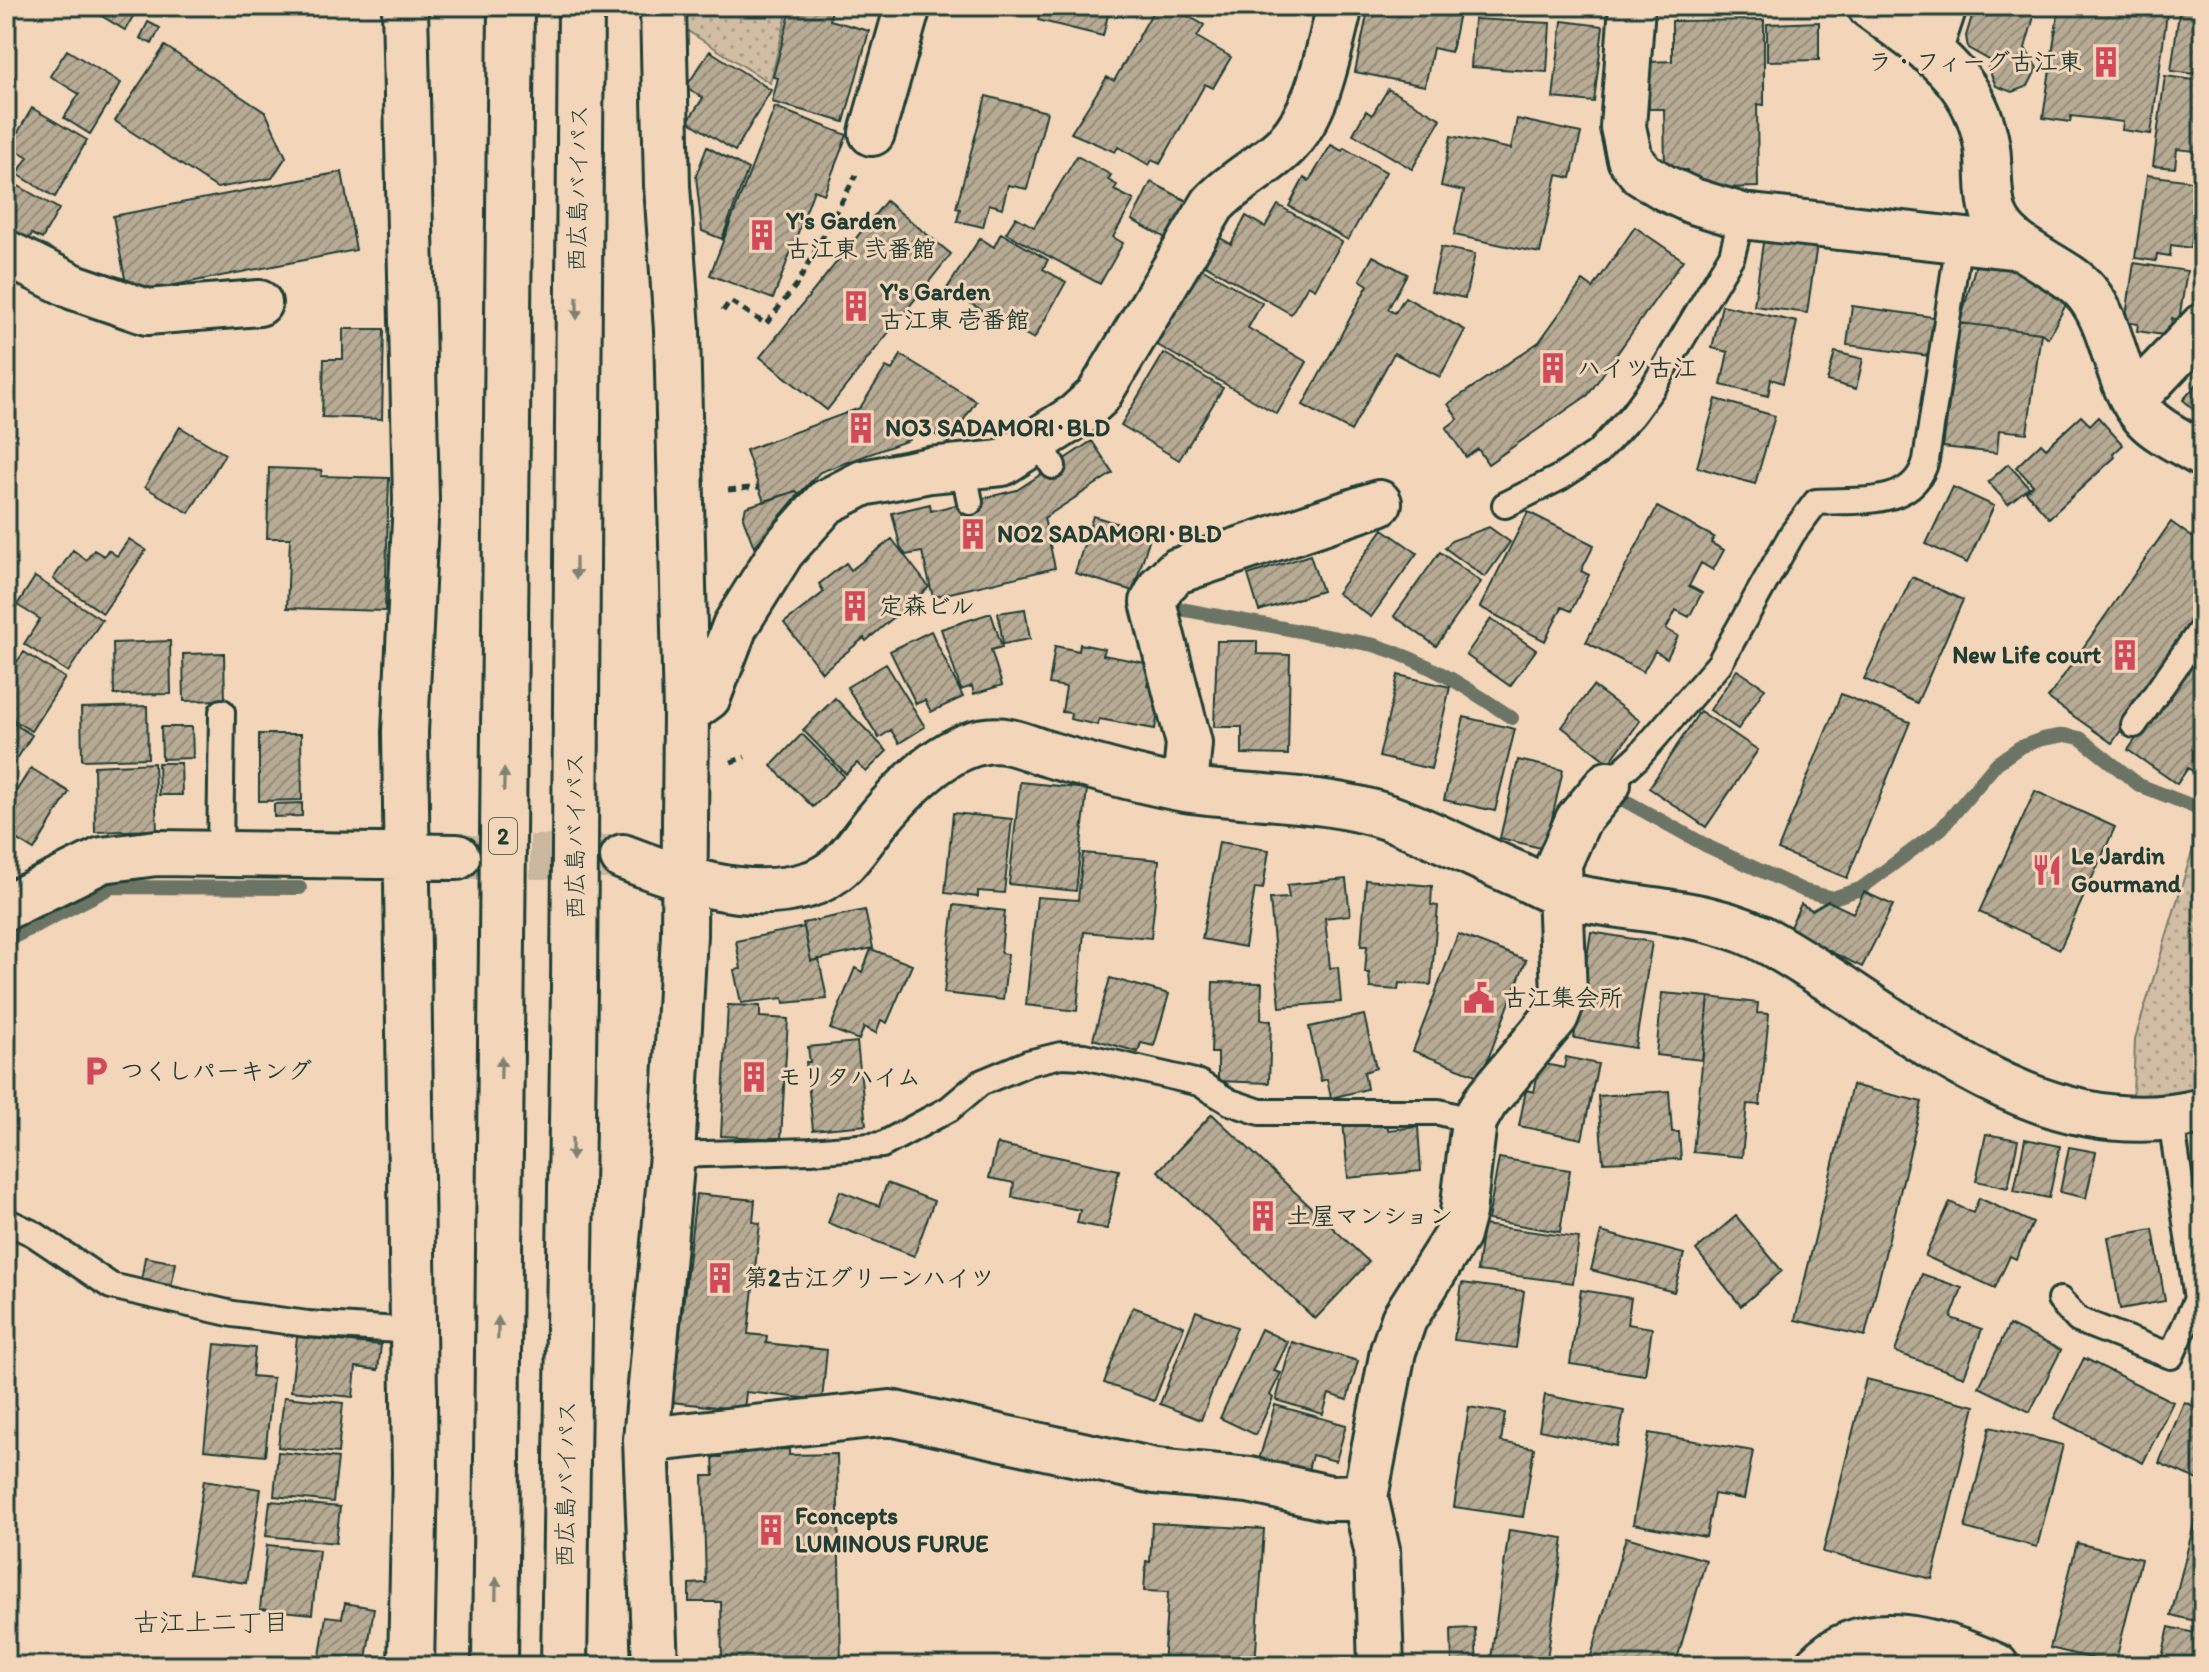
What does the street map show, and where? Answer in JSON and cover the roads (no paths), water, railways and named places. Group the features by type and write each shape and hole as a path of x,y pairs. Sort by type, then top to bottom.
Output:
{"main road":[{"path":"405,6 416,500 405,732 415,1473 411,1666"},
{"name":"2","path":"495,1666 511,6"},
{"name":"西広島バイパス","path":"564,1666 574,987 581,6"},
{"path":"655,1666 646,1440 672,1155 685,880 686,713 677,330 666,172 663,6"},
{"path":"872,133 908,6"},
{"path":"686,713 708,697 735,626 782,551 826,502 863,483 966,485 1002,463 1046,454 1098,396 1213,204 1231,185 1287,144 1311,103 1340,6"},
{"path":"1632,6 1623,127 1630,159 1642,174 1665,188 1742,216 2020,247"},
{"path":"1870,6 1960,79 1978,110 1987,145 1994,215 2020,247 2086,291 2146,419 2203,455"},
{"path":"1929,51 1944,6"},
{"path":"6,253 74,287 147,312 259,303"},
{"path":"2135,398 2203,326"},
{"path":"1185,788 1189,743 1153,602 1162,585 1177,571 1379,503"},
{"path":"623,857 719,889 779,889 808,885 837,871 918,778 962,748 985,740 1008,741 1098,769 1185,788 1307,802 1388,817 1561,894 1717,922 1770,942 1945,1055 2004,1088 2068,1109 2187,1115"},
{"path":"1381,1666 1377,1550 1365,1497 1393,1351 1404,1319 1457,1235 1463,1212 1474,1121 1556,1016 1564,995 1566,973 1559,863 1568,837 1608,784"},
{"path":"6,907 102,860 157,853 457,857"},
{"path":"646,1440 890,1413 1155,1471 1249,1480 1329,1498 1365,1497"},
{"path":"1817,1666 1839,1648 1886,1636 1908,1652 1941,1644 1996,1666"}],"lane":[{"path":"1505,505 1561,477 1597,453 1632,415 1655,384 1732,255 1742,216"},
{"path":"1608,784 1638,757 1719,664 1792,534 1816,502 1890,497 1910,490 1917,482 1926,460 1959,240"},
{"path":"2134,725 2203,627"},
{"path":"220,854 222,712"},
{"path":"672,1155 811,1151 882,1145 949,1109 980,1083 1028,1063 1061,1055 1084,1056 1199,1083 1230,1102 1260,1112 1439,1112 1474,1121"},
{"path":"2060,1300 2078,1320 2171,1356 2197,1299 2187,1115"},
{"path":"6,1221 34,1234 111,1286 233,1314 308,1324 413,1331"}],"waterway":[{"path":"1175,608 1374,645 1446,676 1512,718"},
{"path":"1622,799 1709,847 1805,891 1833,898 1860,889 1941,829 1997,763 2020,747 2042,739 2065,735 2080,738 2139,785 2203,810"},
{"path":"6,941 112,887 300,888"}],"tunnel":[{"path":"464,857 623,857"}],"place":[{"name":"ラ・フィーグ古江東","path":"2106,62"},
{"name":"Y's Garden 古江東 弐番館","path":"762,235"},
{"name":"Y's Garden 古江東 壱番館","path":"856,306"},
{"name":"ハイツ古江","path":"1553,368"},
{"name":"NO3 SADAMORI･BLD","path":"861,428"},
{"name":"NO2 SADAMORI･BLD","path":"973,534"},
{"name":"定森ビル","path":"855,606"},
{"name":"New Life court","path":"2125,655"},
{"name":"Le Jardin Gourmand","path":"2047,870"},
{"name":"古江集会所","path":"1479,998"},
{"name":"つくしパーキング","path":"96,1071"},
{"name":"モリタハイム","path":"754,1077"},
{"name":"土屋マンション","path":"1263,1216"},
{"name":"第2古江グリーンハイツ","path":"720,1278"},
{"name":"Fconcepts LUMINOUS FURUE","path":"771,1530"}],"district":[{"name":"古江上二丁目","path":"211,1622"}]}
